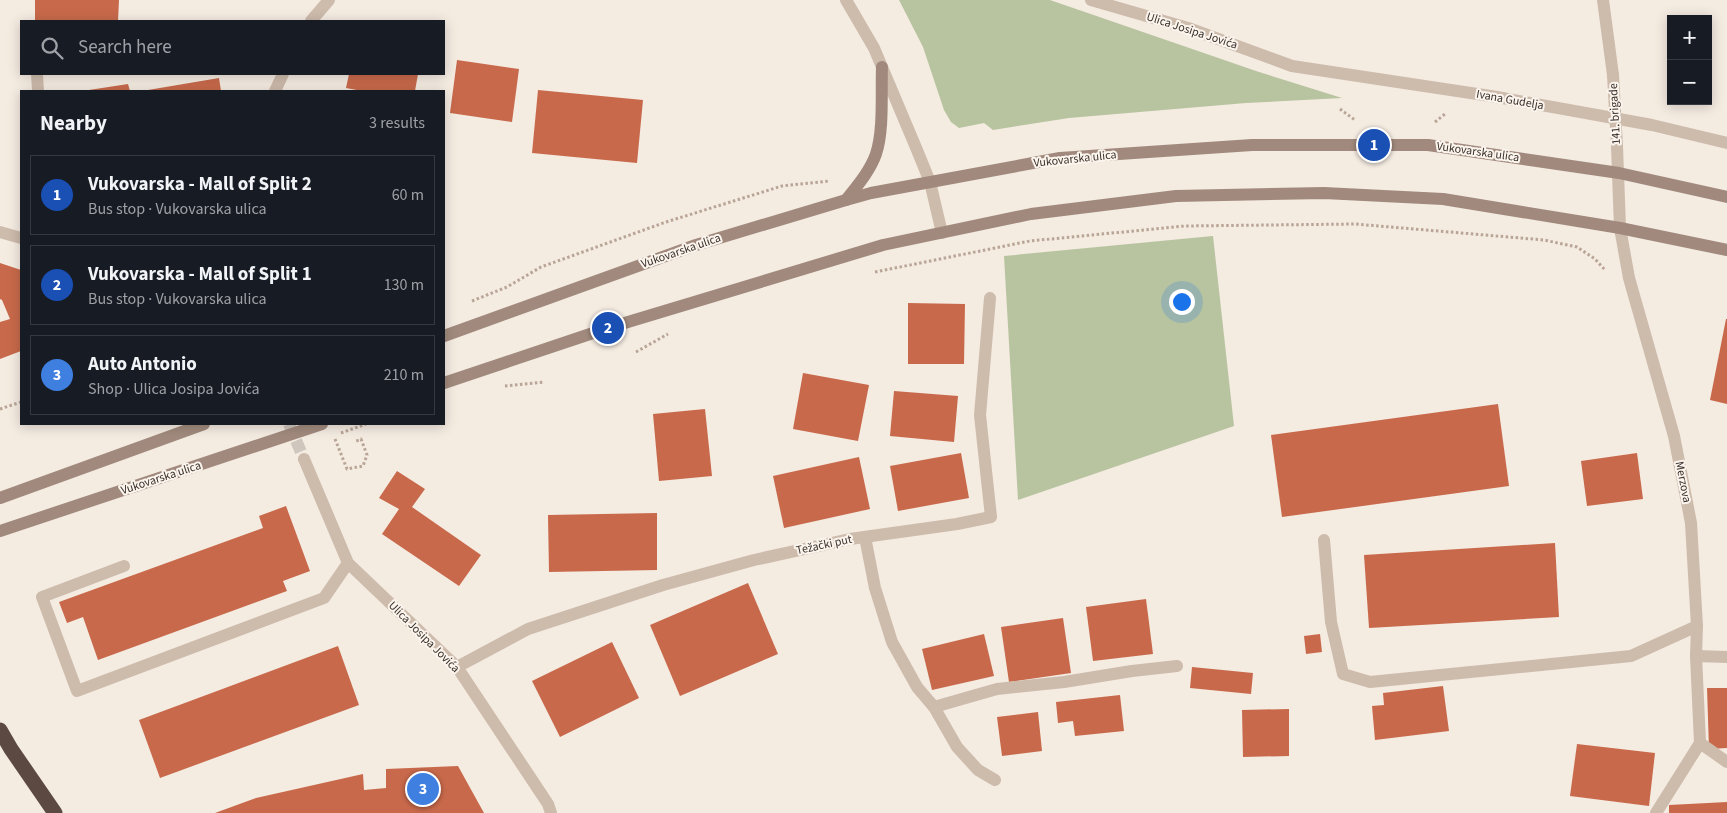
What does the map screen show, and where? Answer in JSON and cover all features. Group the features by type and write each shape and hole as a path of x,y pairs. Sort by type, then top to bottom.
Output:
{"highway":[{"path":"0,730 54,813"}],"street":[{"path":"312,20 329,0"},
{"path":"846,0 874,48 930,182 942,233"},
{"name":"Ulica Josipa Jovića","path":"1091,0 1188,28 1292,66"},
{"name":"141. brigade","path":"1603,0 1613,75 1619,173 1620,228"},
{"name":"Ivana Gudelja","path":"1292,66 1497,97 1652,125 1727,143"},
{"path":"846,200 866,175 876,154 880,135 882,67"},
{"path":"37,75 38,90"},
{"path":"275,90 283,75"},
{"name":"Vukovarska ulica","path":"445,336 696,244 846,200 871,193 1060,158 1252,145 1428,145 1619,173 1727,196"},
{"path":"445,383 608,328 883,245 1031,214 1176,196 1324,192 1443,199 1620,228 1727,250"},
{"name":"Merzova","path":"1620,228 1629,278 1674,436 1691,523 1698,626 1696,656 1700,743"},
{"path":"0,232 20,238"},
{"name":"Težački put","path":"457,667 528,629 663,585 754,560 865,537 957,524 991,517 980,415 990,298"},
{"path":"0,498 201,425"},
{"name":"Vukovarska ulica","path":"0,531 319,425"},
{"name":"Ulica Josipa Jovića","path":"304,459 348,563 457,667 548,804 551,813"},
{"path":"865,537 875,588 892,642 917,688 934,708 957,748 978,770 995,780"},
{"path":"1324,540 1332,622 1343,674 1370,682 1631,656 1698,626"},
{"path":"124,566 42,597 78,691 324,598 348,563"},
{"path":"1696,656 1727,657"},
{"path":"934,708 997,689 1064,682 1177,666"},
{"path":"1656,813 1700,743 1727,762"}],"path":[{"path":"1340,109 1354,120"},
{"path":"1435,122 1445,114"},
{"path":"471,301 507,287 541,267 666,222 782,186 831,181"},
{"path":"870,273 1030,241 1185,226 1355,224 1544,240 1560,243 1577,247 1595,258 1605,270 1608,278"},
{"path":"636,352 671,332"},
{"path":"0,408 20,402"},
{"path":"334,436 347,469 363,466 367,455 361,439 354,442"}],"green space":[{"path":"899,0 1050,0 1256,71 1342,98 1246,103 1069,118 993,130 984,123 959,128 951,122 944,110 923,47"},
{"path":"1213,236 1234,426 1018,500 1004,256"}],"building":[{"path":"35,0 119,0 118,20 35,20"},
{"path":"457,60 519,69 512,122 450,113"},
{"path":"349,75 418,75 415,90 357,90 346,88"},
{"path":"219,78 221,90 148,90"},
{"path":"128,84 130,90 89,90"},
{"path":"538,90 643,100 637,163 532,153"},
{"path":"0,263 20,270 20,351 0,359 0,322 10,319 0,299"},
{"path":"908,303 965,304 964,364 908,364"},
{"path":"1727,319 1727,404 1710,400"},
{"path":"803,373 869,385 858,441 793,429"},
{"path":"894,391 958,396 954,442 890,436"},
{"path":"1498,404 1509,486 1282,517 1271,435"},
{"path":"705,409 712,476 659,481 653,414"},
{"path":"961,453 969,498 898,511 890,466"},
{"path":"1637,453 1643,499 1587,506 1581,461"},
{"path":"859,457 870,509 784,528 773,476"},
{"path":"397,471 425,489 412,507 481,555 459,586 382,534 399,509 379,498"},
{"path":"286,506 310,571 283,581 287,591 98,660 83,617 67,623 59,602 263,528 259,516"},
{"path":"657,513 657,570 549,572 548,515"},
{"path":"1555,543 1559,617 1369,628 1364,555"},
{"path":"748,583 778,654 680,696 650,625"},
{"path":"1146,599 1153,654 1093,661 1086,607"},
{"path":"1063,618 1071,673 1009,682 1001,627"},
{"path":"984,634 994,676 932,690 922,649"},
{"path":"1320,634 1322,652 1306,654 1304,636"},
{"path":"612,642 639,698 560,737 532,681"},
{"path":"338,646 359,705 160,778 139,720"},
{"path":"1192,667 1253,673 1251,694 1190,688"},
{"path":"1443,686 1449,731 1375,740 1372,706 1384,705 1383,693"},
{"path":"1707,688 1727,688 1727,748 1709,749"},
{"path":"1120,695 1124,731 1075,736 1073,721 1058,723 1056,702"},
{"path":"1289,709 1289,756 1243,757 1242,710"},
{"path":"1038,712 1042,751 1002,756 997,717"},
{"path":"1577,744 1655,753 1649,806 1570,796"},
{"path":"458,766 484,813 215,813 256,798 363,774 364,790 386,788 386,769"},
{"path":"1727,802 1727,813 1669,813 1669,805"}],"tunnel":[{"path":"289,425 304,459"}],"place":[{"name":"Vukovarska - Mall of Split 2","path":"1374,145"},
{"name":"Vukovarska - Mall of Split 1","path":"608,328"},
{"name":"Auto Antonio","path":"423,789"}]}
